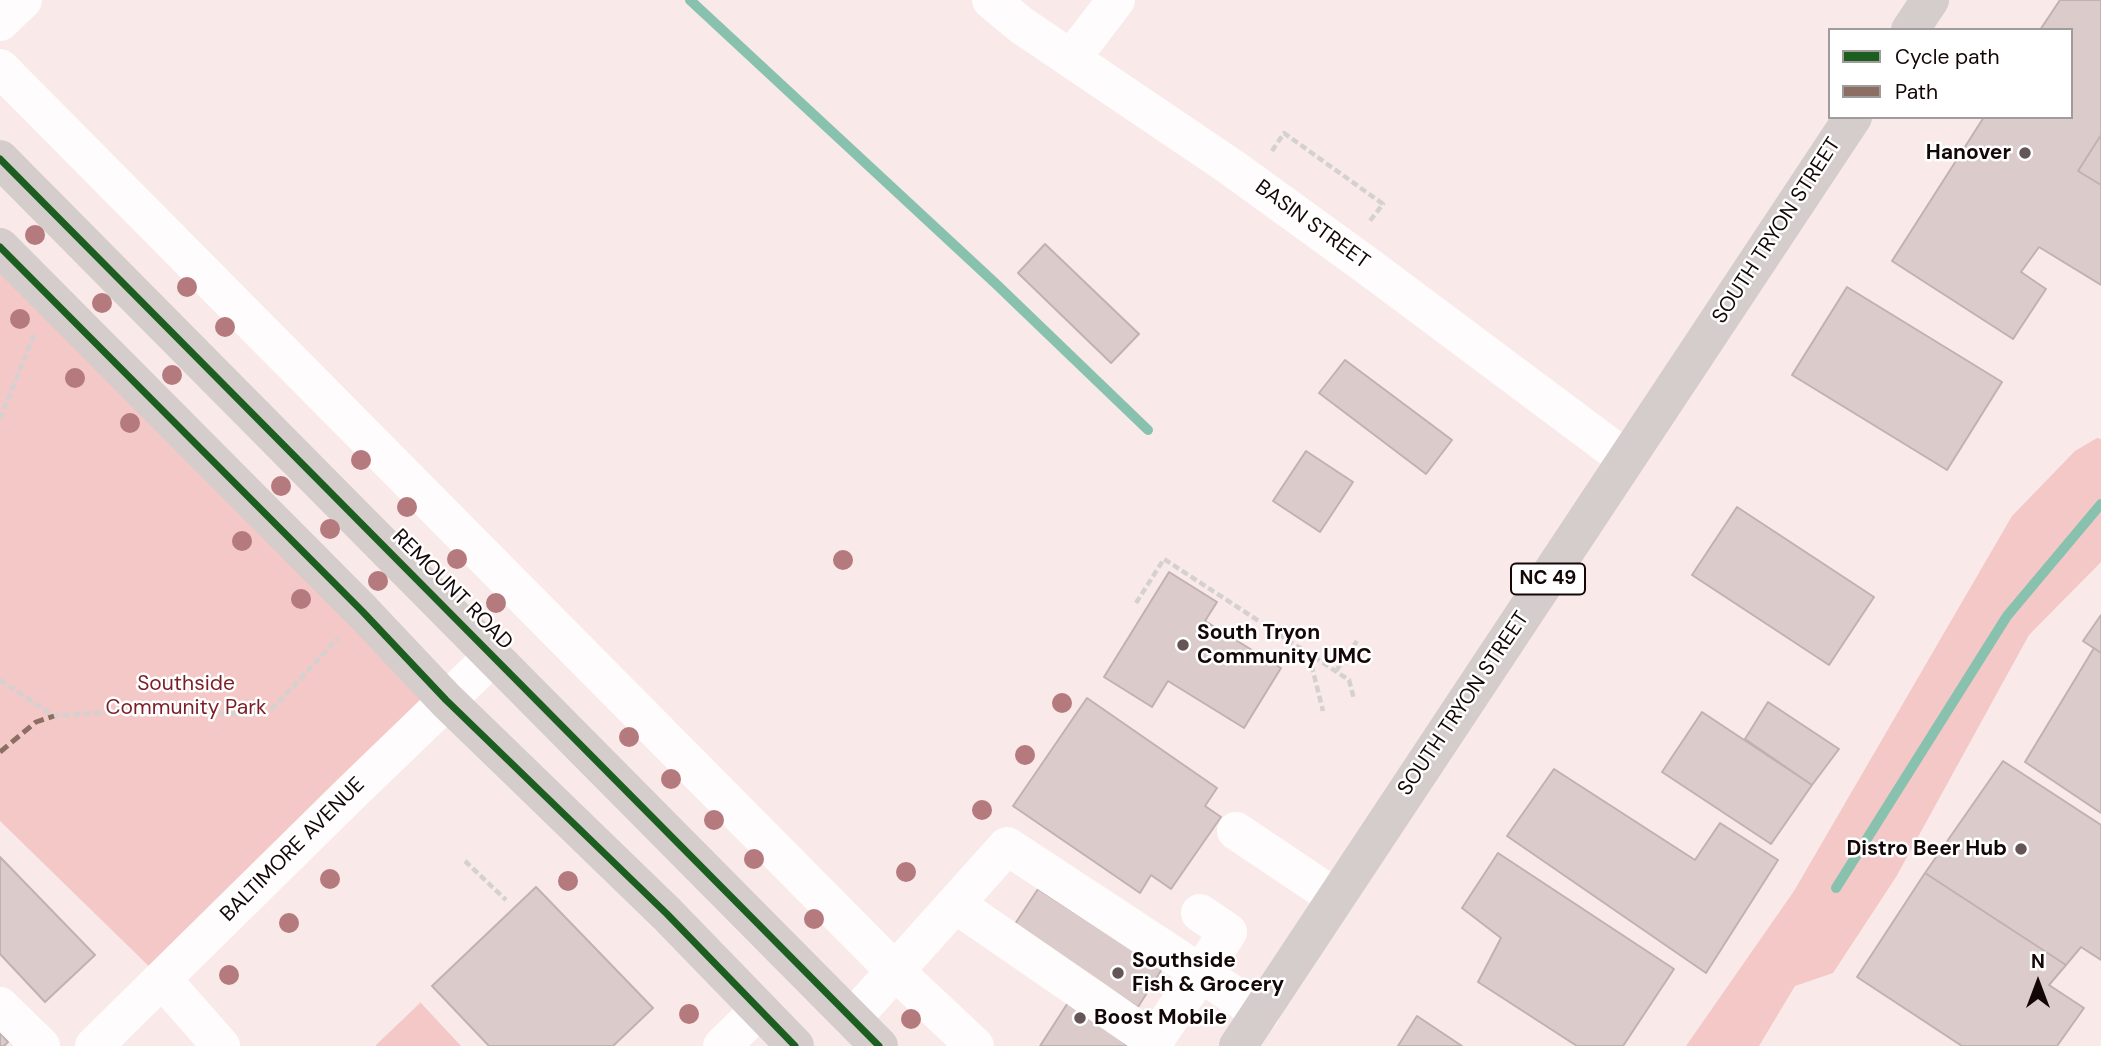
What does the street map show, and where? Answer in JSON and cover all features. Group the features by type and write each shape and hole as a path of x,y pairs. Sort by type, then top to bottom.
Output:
{"main road":[{"path":"1911,28 1930,0"},
{"name":"SOUTH TRYON STREET","path":"1238,1046 1852,119"},
{"name":"REMOUNT ROAD","path":"0,159 880,1046"},
{"path":"0,247 363,612 446,700 667,914 795,1046"}],"street":[{"path":"0,22 23,0"},
{"name":"BASIN STREET","path":"991,0 1021,26 1231,167 1370,267 1626,459"},
{"path":"1071,59 1116,0"},
{"path":"0,68 895,971 975,1046"},
{"name":"BALTIMORE AVENUE","path":"94,1046 493,656"},
{"path":"1236,831 1336,898"},
{"path":"852,1019 1007,846 1261,1013"},
{"path":"955,904 1152,1044 1228,932 1200,912"},
{"path":"162,979 221,1046"},
{"path":"0,1006 41,1046"},
{"path":"722,1046 759,1010"}],"path":[{"path":"1269,155 1284,134 1383,204 1366,227"},
{"path":"0,418 14,389 48,297"},
{"path":"1136,603 1164,559 1349,680 1354,699"},
{"path":"0,680 54,716 147,709 250,715 267,712 277,704 339,637"},
{"path":"1336,671 1357,641"},
{"path":"1309,655 1323,711"},
{"path":"465,861 506,900"}],"green space":[{"name":"Southside Community Park","path":"0,247 446,700 162,979 0,821"},
{"path":"2097,438 2101,439 2101,562 2029,635 1896,877 1833,973 1795,986 1759,1046 1686,1046 1794,891 2012,516 2075,451"},
{"path":"420,1003 461,1046 375,1046"}],"building":[{"name":"Hanover","path":"2060,0 2101,0 2101,135 2078,171 2101,185 2101,285 2039,247 2021,272 2046,289 2013,339 1892,261 1983,119 2073,119 2073,28 2041,28"},
{"path":"2101,135 2101,185 2078,171"},
{"path":"1045,244 1139,334 1111,363 1018,273"},
{"path":"1847,287 2002,382 1947,470 1792,375"},
{"path":"1345,360 1452,440 1426,474 1319,393"},
{"path":"1306,451 1353,482 1320,532 1273,501"},
{"path":"1737,507 1874,597 1829,665 1692,575"},
{"name":"South Tryon Community UMC","path":"1169,572 1217,602 1205,621 1281,668 1244,728 1168,681 1152,707 1104,677"},
{"path":"2101,615 2101,653 2083,641"},
{"path":"2094,648 2101,653 2101,813 2025,762"},
{"path":"1087,698 1217,788 1205,806 1221,817 1171,889 1151,875 1140,893 1013,806"},
{"path":"1768,702 1839,749 1812,785 1745,739"},
{"path":"1702,712 1812,785 1771,844 1662,772"},
{"name":"Distro Beer Hub","path":"2003,761 2101,825 2101,960 2081,947 2066,965 1925,873"},
{"path":"1554,769 1695,860 1720,823 1778,860 1706,973 1507,836"},
{"path":"1498,853 1674,969 1623,1046 1577,1046 1478,982 1501,938 1462,908"},
{"path":"0,857 95,955 45,1002 0,954"},
{"path":"1925,873 2066,965 2049,985 2084,1008 2057,1046 1962,1046 1857,977"},
{"path":"536,887 653,1008 613,1046 489,1046 432,986"},
{"path":"1038,889 1162,969 1138,1007 1013,927"},
{"name":"Boost Mobile","path":"1071,998 1128,1046 1040,1046"},
{"path":"1417,1016 1462,1046 1398,1046"},
{"path":"0,1033 8,1042 4,1046 0,1046"}],"waterway":[{"path":"690,0 995,283 1148,430"},
{"path":"1836,888 2007,616 2101,504"}],"marked path":[{"path":"0,752 36,722 54,716"}],"cycle path":[{"path":"0,159 879,1046"},
{"path":"0,247 363,612 446,700 667,914 795,1046"}],"place":[{"name":"Hanover","path":"2025,153"},
{"name":"South Tryon Community UMC","path":"1183,645"},
{"name":"Distro Beer Hub","path":"2021,849"},
{"name":"Southside Fish & Grocery","path":"1118,973"},
{"name":"Boost Mobile","path":"1080,1018"}]}
